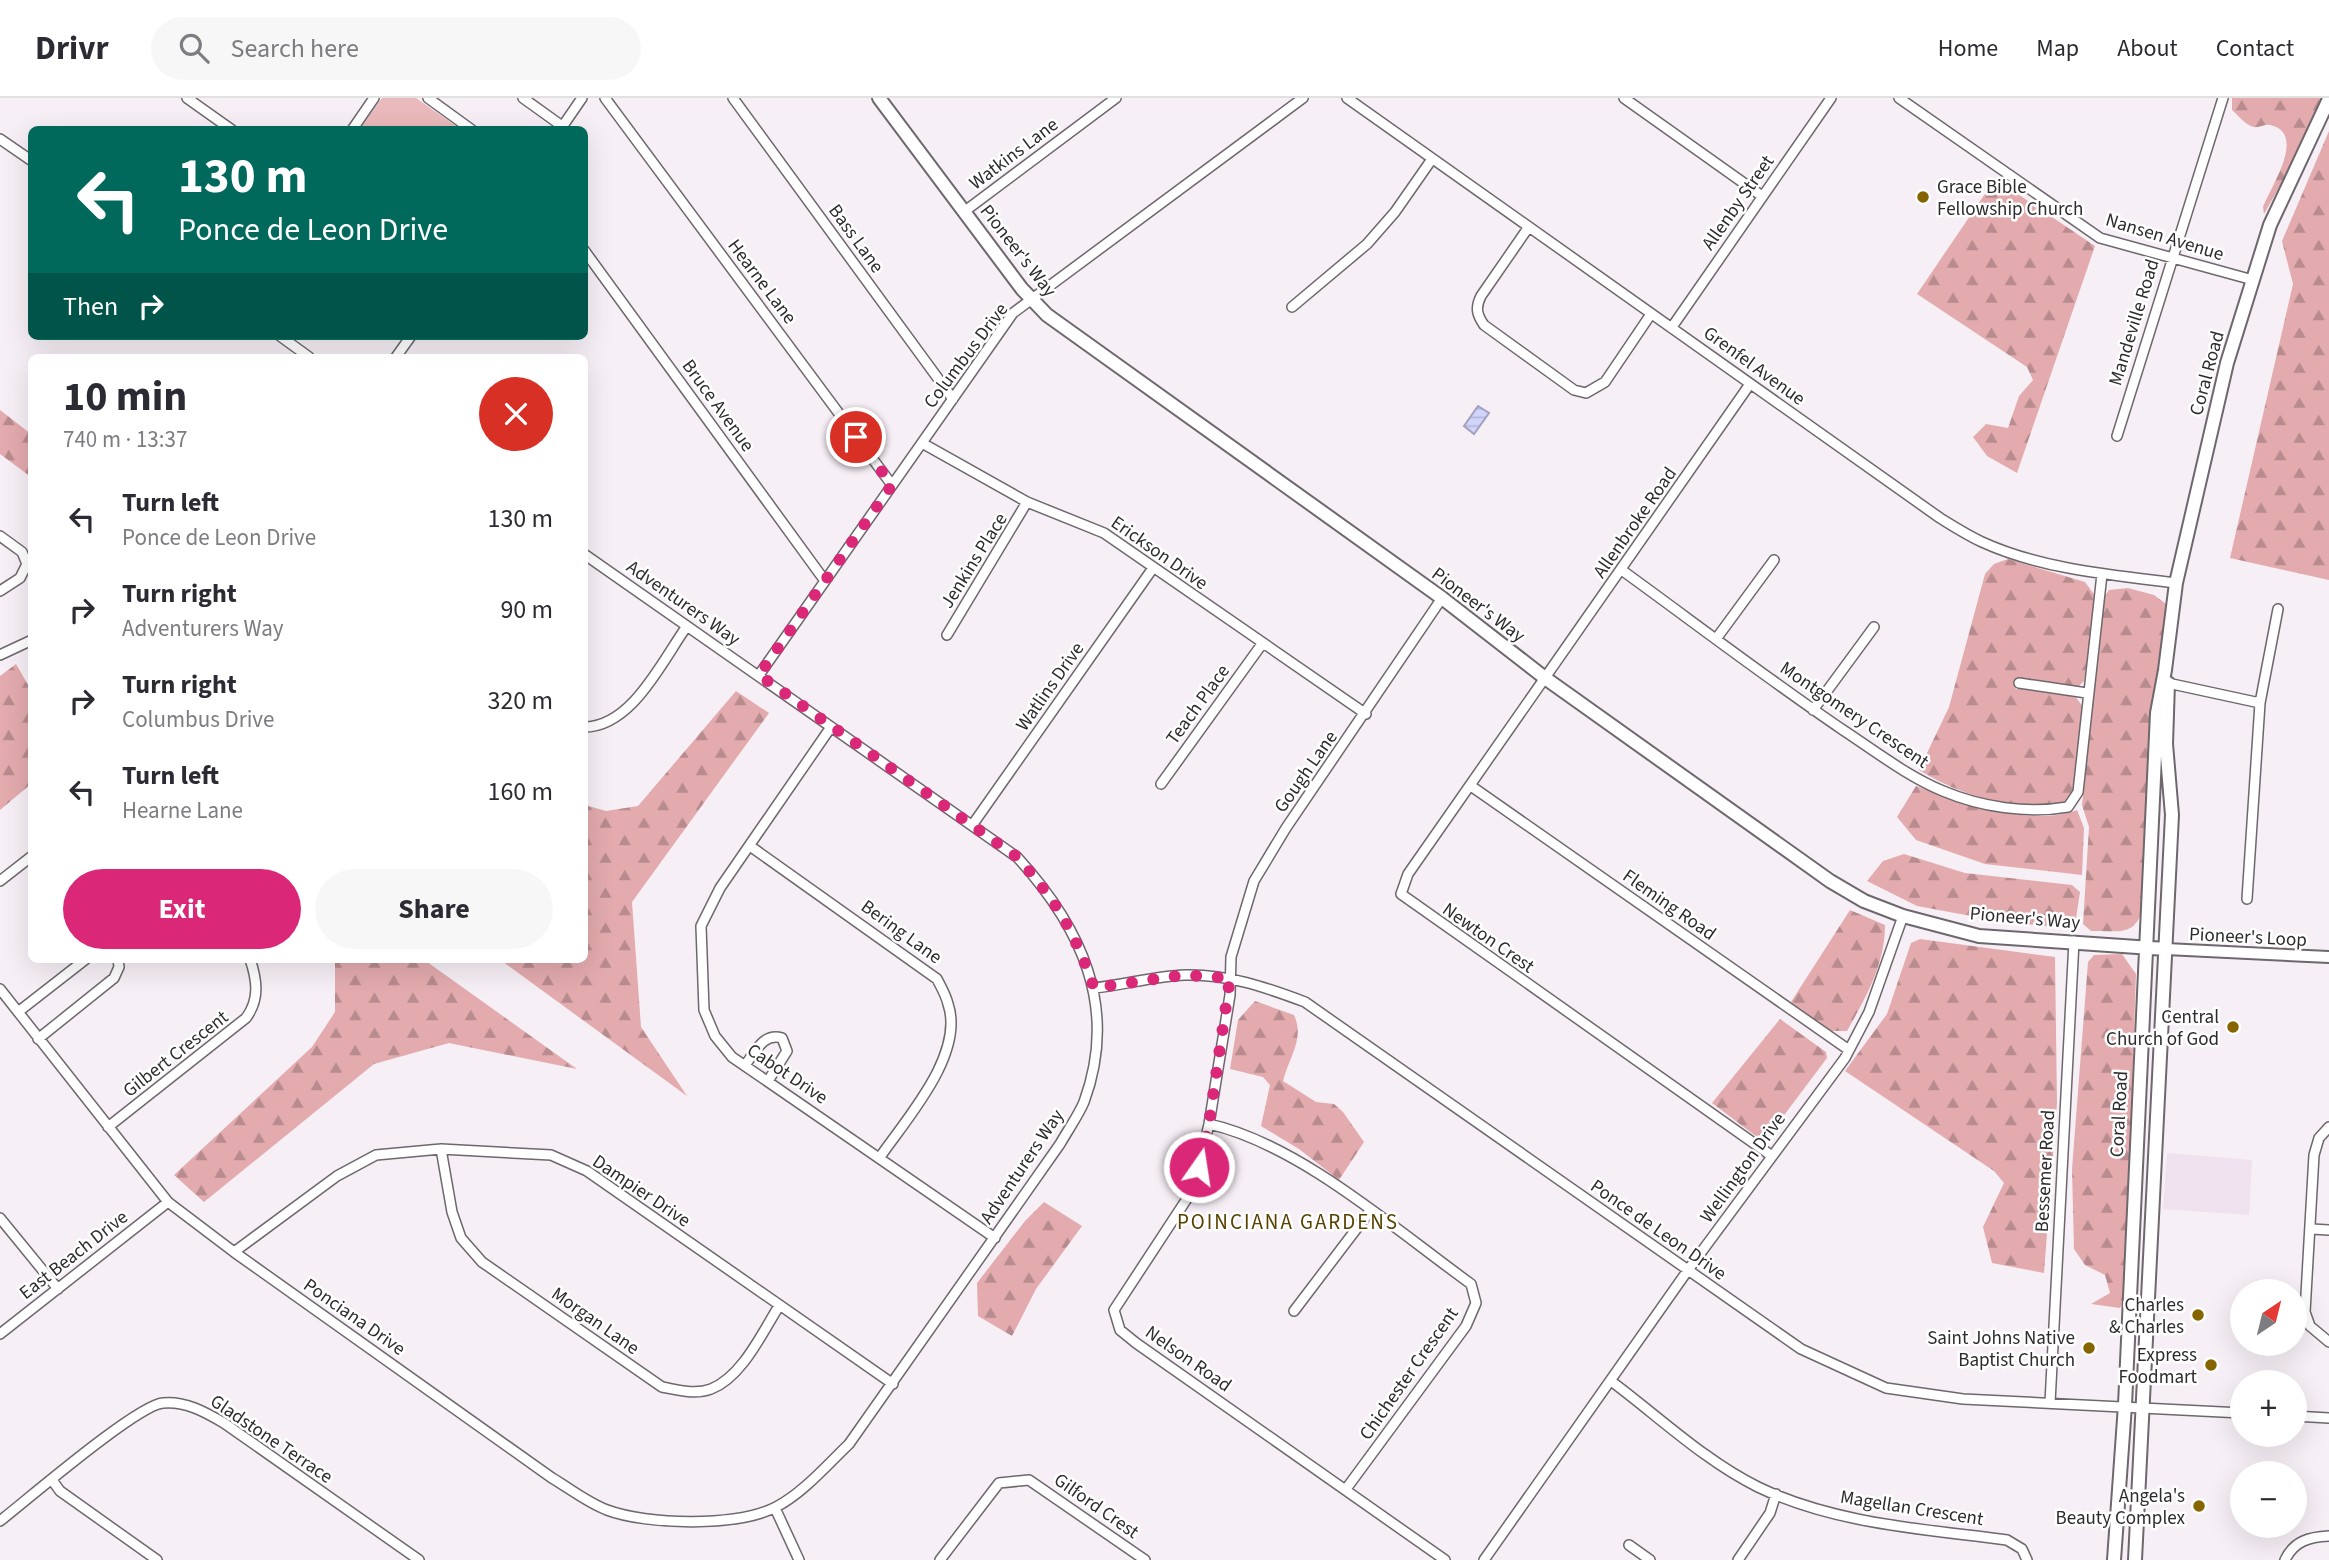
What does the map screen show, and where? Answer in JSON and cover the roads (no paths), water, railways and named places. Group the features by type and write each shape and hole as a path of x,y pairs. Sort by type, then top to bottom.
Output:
{"main road":[{"name":"Coral Road","path":"2114,1560 2124,1405 2157,713 2165,678 2176,583 2224,376 2270,225 2329,99"},
{"name":"Pioneer's Way","path":"885,100 1032,300 1047,315 1443,598 1545,678 1830,881 1864,901 1903,916 1979,936 2166,949"},
{"name":"Coral Road","path":"2135,1560 2172,815 2166,744 2165,678"},
{"path":"2137,1117 2159,1118"},
{"path":"2130,1275 2150,1275"},
{"path":"2116,1528 2137,1530"}],"street":[{"path":"187,98 226,126"},
{"path":"355,126 374,98"},
{"path":"428,98 466,126"},
{"path":"523,98 558,126"},
{"path":"562,126 582,98"},
{"name":"Hearne Lane","path":"606,98 892,485"},
{"name":"Bass Lane","path":"733,98 953,399"},
{"name":"Watkins Lane","path":"965,211 1116,98"},
{"name":"Columbus Drive","path":"759,675 1013,313 1303,98"},
{"name":"Grenfel Avenue","path":"1347,98 1750,384 1940,517 1981,542 2027,558 2102,574 2176,583"},
{"path":"1624,98 1762,196"},
{"name":"Allenby Street","path":"1672,327 1832,98"},
{"name":"Nansen Avenue","path":"1899,98 2100,238 2253,280"},
{"name":"Mandeville Road","path":"2117,436 2223,98"},
{"path":"0,139 28,158"},
{"path":"1292,307 1367,244 1395,212 1432,159"},
{"path":"1528,228 1481,296 1477,316 1484,325 1574,390 1586,393 1605,383 1651,314"},
{"name":"Bruce Avenue","path":"588,255 825,581"},
{"path":"286,340 305,354"},
{"name":"Allenbroke Road","path":"1545,678 1623,571 1750,384"},
{"name":"Erickson Drive","path":"922,443 1027,502 1104,533 1366,714"},
{"name":"Jenkins Place","path":"947,635 1027,502"},
{"path":"0,536 22,552 27,564 20,578 0,591"},
{"name":"Adventurers Way","path":"588,557 1017,857 1047,890 1078,942 1094,988 1098,1010 1095,1061 1083,1103 1060,1144 849,1444 817,1475 775,1508"},
{"path":"1716,639 1774,560"},
{"name":"Watlins Drive","path":"973,824 1153,568"},
{"name":"Montgomery Crescent","path":"1623,571 1813,710 1903,771 1943,791 1988,804 2040,812 2068,807 2078,792 2102,574"},
{"name":"Gough Lane","path":"1230,978 1231,957 1254,881 1286,828 1443,598"},
{"path":"2248,900 2260,703 2277,610"},
{"path":"588,727 603,725 622,715 687,626"},
{"path":"1813,710 1874,627"},
{"path":"0,653 28,642"},
{"name":"Teach Place","path":"1161,784 1262,644"},
{"name":"Newton Crest","path":"1545,678 1408,874 1401,894 1414,906 1772,1156"},
{"path":"2165,678 2260,703"},
{"path":"2019,684 2087,692"},
{"name":"Cabot Drive","path":"831,727 720,888 701,926 704,1010 715,1036 733,1057 995,1238"},
{"name":"Fleming Road","path":"1471,786 1849,1050"},
{"name":"Bering Lane","path":"750,846 937,979 949,1006 950,1034 946,1055 929,1086 880,1157"},
{"path":"0,881 28,859"},
{"name":"Wellington Drive","path":"1484,1560 1688,1270 1849,1050 1869,1012 1903,916"},
{"name":"Bessemer Road","path":"2050,1403 2074,941"},
{"name":"Pioneer's Loop","path":"2166,949 2329,957"},
{"path":"18,1012 81,963"},
{"path":"38,1039 114,978 120,967 119,963"},
{"name":"Gilbert Crescent","path":"108,1127 246,1018 256,1000 257,988 251,963"},
{"name":"Ponce de Leon Drive","path":"1094,988 1183,975 1230,978 1254,982 1317,1009 1801,1349 1844,1372 1886,1388 1963,1399 2230,1412"},
{"name":"Nelson Road","path":"1230,978 1209,1124 1194,1188 1114,1310 1120,1330 1445,1560"},
{"name":"Ponciana Drive","path":"0,989 168,1202 552,1478 604,1509 653,1521 716,1521 775,1508"},
{"path":"745,1065 765,1039 773,1036 782,1038 788,1051 768,1081"},
{"name":"Chichester Crescent","path":"1209,1124 1240,1133 1313,1171 1471,1284 1476,1303 1466,1326 1346,1489"},
{"path":"2329,1127 2319,1139 2314,1155 2312,1228 2305,1312 2319,1337 2329,1342"},
{"name":"Dampier Drive","path":"234,1252 337,1176 376,1155 441,1149 551,1155 587,1171 893,1384"},
{"name":"Morgan Lane","path":"441,1149 452,1212 461,1238 482,1262 662,1387 693,1392 711,1389 732,1374 749,1354 779,1306"},
{"name":"East Beach Drive","path":"0,1334 168,1202"},
{"path":"1294,1311 1370,1211"},
{"path":"0,1218 58,1289"},
{"path":"2312,1228 2329,1230"},
{"name":"Magellan Crescent","path":"1611,1381 1730,1470 1776,1494 1851,1519 2007,1540 2022,1549 2026,1560"},
{"name":"Gladstone Terrace","path":"0,1521 133,1416 161,1403 195,1407 224,1423 419,1560"},
{"path":"2307,1417 2329,1418"},
{"path":"51,1480 60,1491 157,1560"},
{"name":"Gilford Crest","path":"940,1560 999,1483 1029,1480 1145,1560"},
{"path":"1738,1560 1770,1513 1776,1494"},
{"path":"775,1508 799,1560"},
{"path":"2285,1560 2291,1548 2309,1538 2329,1536"},
{"path":"1629,1545 1650,1560"}],"water":[{"path":"1478,406 1489,413 1474,434 1464,426"}],"place":[{"name":"Grace Bible Fellowship Church","path":"1923,197"},
{"name":"Central Church of God","path":"2233,1027"},
{"name":"Charles & Charles","path":"2198,1315"},
{"name":"Saint Johns Native Baptist Church","path":"2089,1348"},
{"name":"Express Foodmart","path":"2211,1365"},
{"name":"Angela's Beauty Complex","path":"2199,1506"}],"district":[{"name":"POINCIANA GARDENS","path":"1288,1222"}]}
